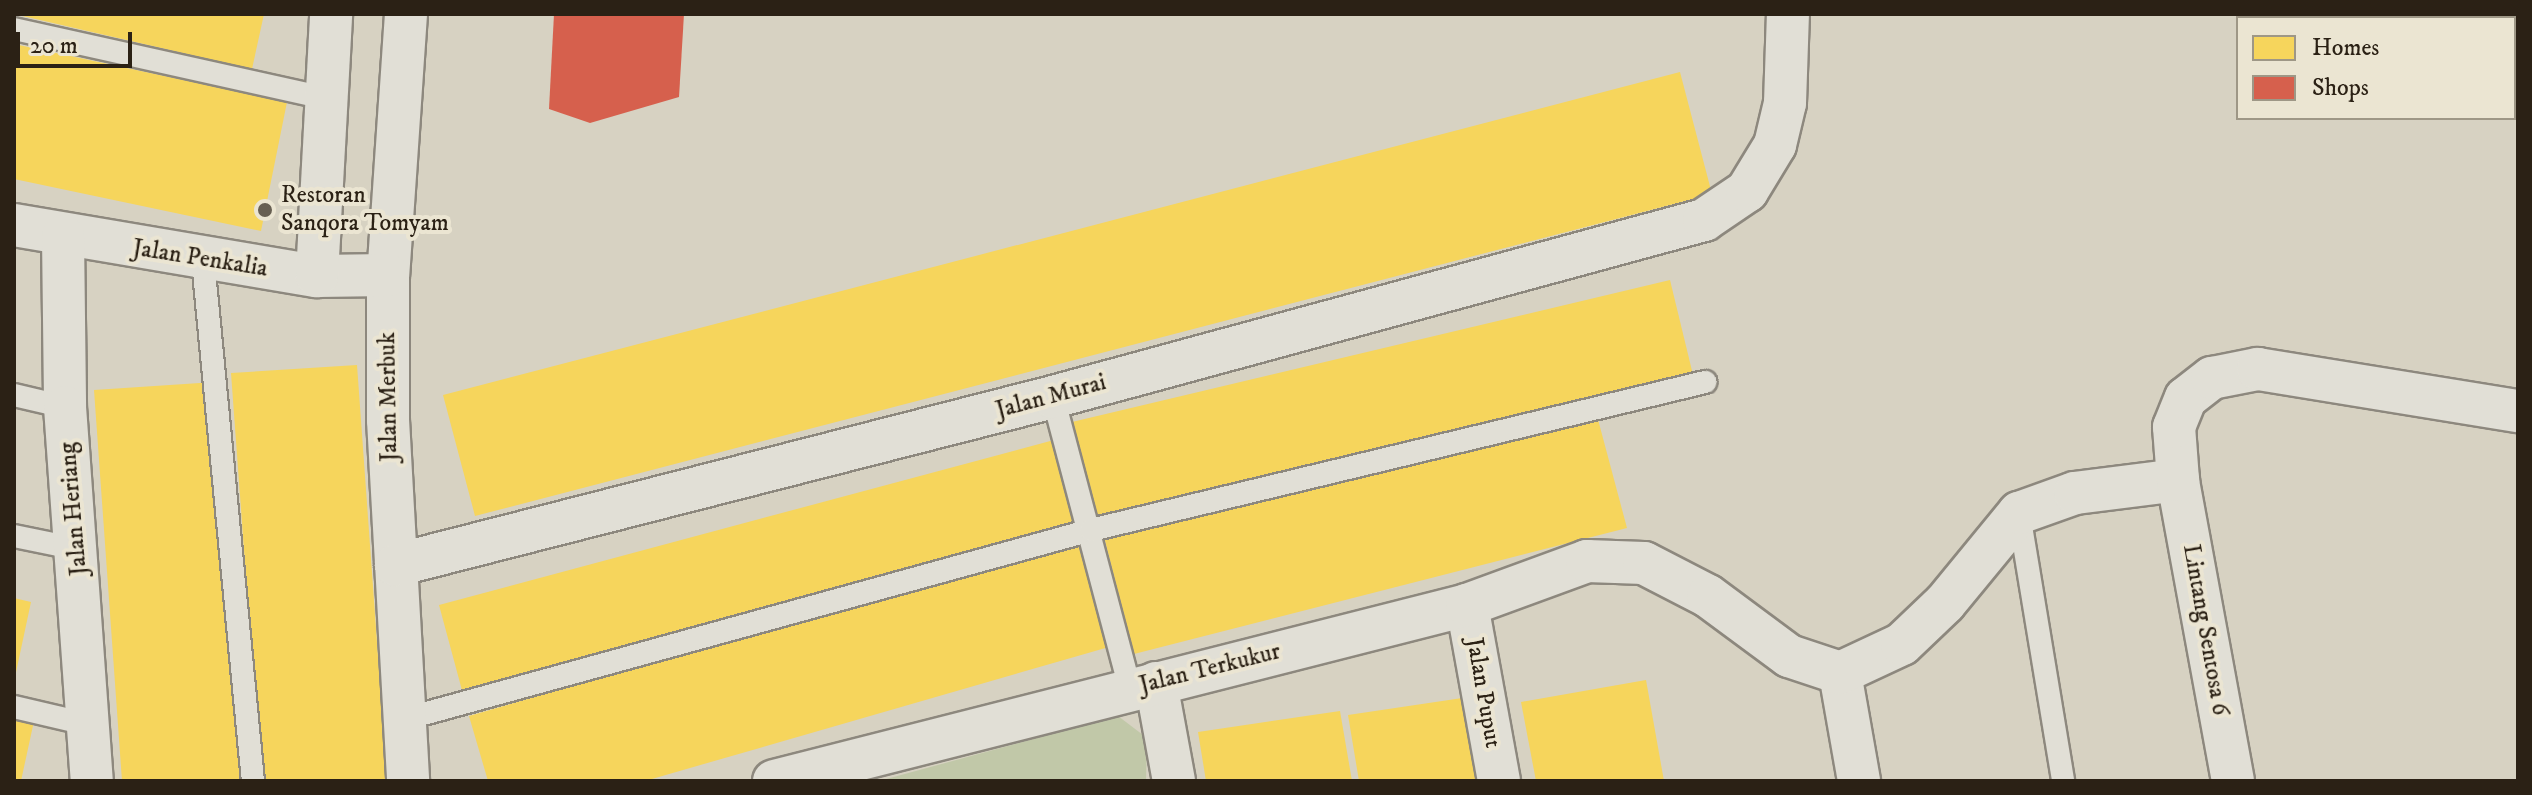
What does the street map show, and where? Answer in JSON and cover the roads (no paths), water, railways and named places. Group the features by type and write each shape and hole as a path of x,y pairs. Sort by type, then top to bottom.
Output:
{"street":[{"path":"317,276 331,14"},
{"name":"Jalan Merbuk","path":"406,14 388,275 388,420 408,781"},
{"name":"Jalan Murai","path":"396,565 1053,397 1704,220 1747,191 1775,145 1785,103 1788,14"},
{"name":"Jalan Penkalia","path":"14,225 203,261 317,276 388,275"},
{"name":"Jalan Heriang","path":"63,236 65,407 91,725 92,781"},
{"name":"Lintang Sentosa 6","path":"2233,781 2178,480 2174,427 2186,398 2212,378 2258,369 2515,409"},
{"path":"1859,781 1840,673 1902,644 1945,603 2019,513 2075,493 2178,480"},
{"name":"Jalan Terkukur","path":"774,781 1467,605 1587,561 1644,563 1708,596 1789,656 1840,673"},
{"name":"Jalan Puput","path":"1467,605 1499,781"},
{"path":"1143,686 1174,781"}],"lane":[{"path":"14,29 325,98"},
{"path":"203,261 253,781"},
{"path":"405,719 1091,530 1705,382"},
{"path":"14,395 65,407"},
{"path":"1053,397 1091,530 1143,686"},
{"path":"2019,513 2063,781"},
{"path":"14,536 78,549"},
{"path":"14,707 91,725"}],"place":[{"name":"Restoran Sanqora Tomyam","path":"265,210"}]}
